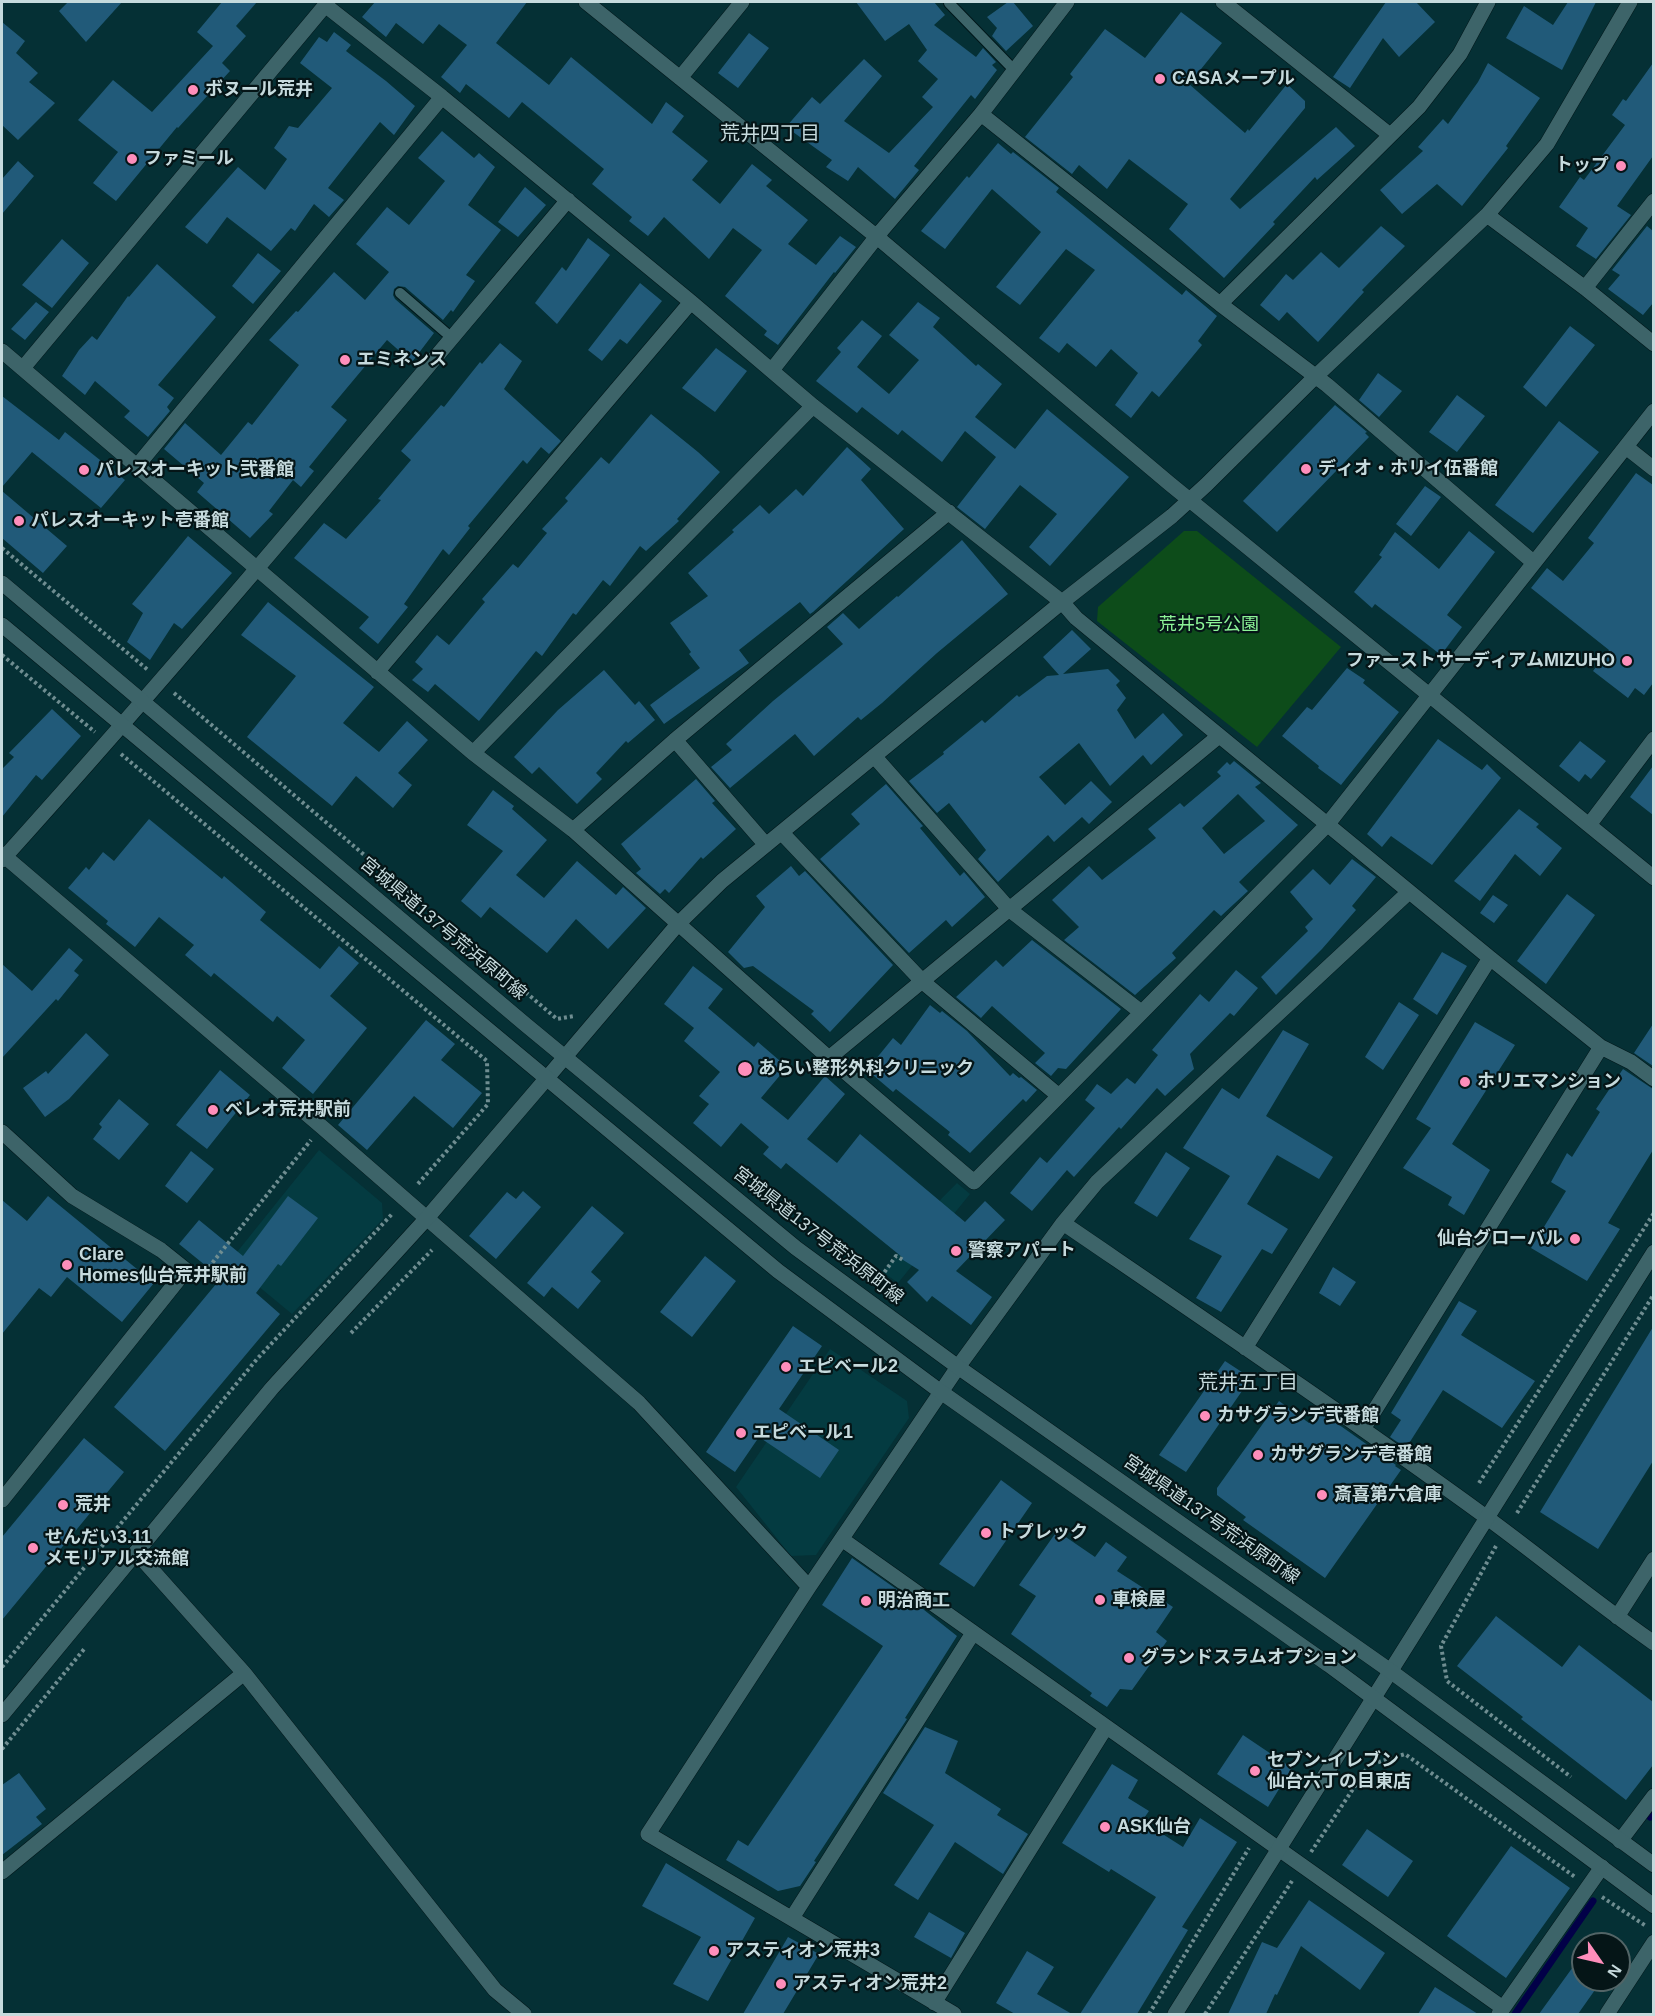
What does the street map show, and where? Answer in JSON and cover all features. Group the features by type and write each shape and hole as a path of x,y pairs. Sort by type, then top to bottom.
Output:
{"street":[{"path":"586,2 877,237 1190,500 1653,878"},
{"path":"680,78 742,2"},
{"path":"772,370 877,237 981,114 1067,2"},
{"path":"1223,2 1390,135"},
{"path":"1220,304 1419,107 1460,54 1488,2"},
{"path":"2,1715 272,1388 427,1218 678,924 722,881 1190,500 1316,376 1487,215 1546,144 1629,2"},
{"path":"22,368 326,3 568,200 813,406 1062,602 1076,618 1490,958 1601,1047 1631,1062 1653,1079"},
{"path":"137,466 442,97"},
{"path":"981,114 1220,304 1316,376 1533,562"},
{"path":"568,200 258,570 123,725 2,857 427,1218 639,1403 809,1587"},
{"path":"1585,288 1653,201"},
{"path":"1487,215 1585,288 1653,344"},
{"path":"377,672 691,302"},
{"path":"2,351 473,753 573,830 829,1058 974,1182 1327,825 1653,411"},
{"path":"473,753 813,406"},
{"path":"1626,447 1653,469"},
{"path":"573,830 675,740 949,512"},
{"name":"宮城県道137号荒浜原町線","path":"2,583 142,703 796,1248 958,1367 1389,1670 1653,1865"},
{"path":"2,625 778,1271 941,1392 1373,1697 1653,1906"},
{"path":"829,1058 1219,736"},
{"path":"675,740 766,845"},
{"path":"1589,825 1653,740"},
{"path":"874,756 1010,910 1141,1012"},
{"path":"782,833 923,982 1059,1096"},
{"path":"954,2014 648,1833 809,1587 958,1367 1063,1223 1097,1182 1409,892"},
{"path":"1245,1348 1490,958"},
{"path":"1363,1429 1601,1047"},
{"path":"2,1132 72,1196 161,1250 186,1270 2,1500"},
{"path":"1063,1223 1363,1429 1486,1517 1653,1642"},
{"path":"1175,2014 1653,1252"},
{"path":"843,1540 1279,1848 1501,2011 1602,1867"},
{"path":"136,1552 244,1673 495,1990 524,2014"},
{"path":"1617,1617 1653,1559"},
{"path":"792,1918 973,1633"},
{"path":"2,1872 244,1673"},
{"path":"934,2003 1106,1727"},
{"path":"1620,1841 1653,1796"},
{"path":"1607,2014 1651,1935"}],"lane":[{"path":"949,3 1014,70"},
{"path":"400,293 452,338"}],"path":[{"path":"2,548 150,673"},
{"path":"2,655 98,734"},
{"path":"172,691 557,1019 582,1013"},
{"path":"118,752 487,1061 489,1104 412,1191"},
{"path":"2,1667 257,1359 395,1210"},
{"path":"1479,1483 1653,1213"},
{"path":"348,1335 432,1251"},
{"path":"881,1277 896,1256 903,1260"},
{"path":"1517,1514 1653,1294"},
{"path":"1496,1546 1441,1646 1447,1681 1577,1782"},
{"path":"2,1749 91,1641"},
{"path":"2,1655 7,1660"},
{"path":"1310,1855 1369,1765 1405,1754 1578,1879"},
{"path":"1149,2014 1250,1846"},
{"path":"1205,2014 1296,1875"},
{"path":"1595,1892 1651,1935"}],"shaded area":[{"path":"319,1150 382,1203 383,1219 292,1314 229,1262"},
{"path":"957,1183 970,1194 898,1283 883,1272 942,1198"},
{"path":"830,1349 907,1401 909,1418 816,1555 791,1556 736,1487"}],"green space":[{"name":"荒井5号公園","path":"1184,531 1197,531 1341,647 1257,747 1097,621 1098,607"}],"building":[{"path":"68,2 122,2 86,42 59,11"},
{"path":"222,2 257,2 236,26 246,36 222,63 230,71 177,127 116,201 93,183 118,152 78,120 113,80 152,112 213,46 197,32"},
{"path":"375,2 527,2 496,43 549,85 571,57 652,124 666,102 684,116 672,132 708,161 692,180 720,204 752,164 772,180 766,186 808,220 788,244 816,265 840,236 856,247 778,345 764,335 767,331 725,296 762,250 733,228 709,259 664,217 648,236 629,221 632,217 592,184 604,169 522,102 509,118 466,84 460,93 441,77 467,45 439,24 423,44 396,23 386,37 362,17"},
{"path":"856,2 934,2 945,15 934,25 976,57 983,48 996,62 992,65 997,70 975,99 971,95 914,166 919,170 895,199 858,167 848,181 826,167 832,160 786,127 812,97 820,104 864,59 882,76 844,121 889,153 933,107 922,97 938,79 918,61 927,50 909,24 885,41"},
{"path":"1008,2 1013,2 1033,26 1006,51 992,36 997,28 987,17"},
{"path":"1386,2 1416,2 1435,22 1399,57 1383,38 1350,88 1333,77"},
{"path":"1568,2 1596,2 1562,70 1506,38 1524,6 1553,25"},
{"path":"1181,12 1222,43 1189,84 1245,133 1287,84 1305,101 1305,108 1230,199 1240,209 1336,127 1355,146 1317,180 1315,177 1224,278 1169,229 1188,204 1129,159 1107,189 1079,165 1072,174 1025,137 1073,77 1070,74 1105,29 1145,58"},
{"path":"2,22 25,41 16,53 38,73 29,82 55,103 18,140 2,125"},
{"path":"334,32 351,45 346,51 415,106 394,135 380,122 328,188 344,200 329,217 314,204 295,231 291,228 271,251 227,217 207,244 185,227 238,167 265,190 287,159 274,148 289,126 298,128 332,88 300,63 319,37 327,42"},
{"path":"749,33 769,48 738,88 718,73"},
{"path":"1488,63 1540,98 1506,146 1508,148 1462,206 1437,184 1402,214 1380,190 1423,151 1418,147 1443,119 1448,124 1478,82"},
{"path":"1653,63 1653,156 1617,206 1631,215 1596,259 1576,246 1588,228 1559,207 1580,177 1584,180 1625,125 1612,115 1623,99 1626,101"},
{"path":"442,131 474,158 479,153 495,167 468,205 501,230 466,275 475,281 453,312 451,310 443,320 405,287 398,286 394,289 395,299 434,333 412,362 387,340 331,407 347,420 309,467 314,471 301,487 293,480 269,511 273,514 250,538 197,492 204,483 164,449 185,423 221,455 248,422 252,425 299,365 269,340 334,272 365,300 389,272 356,244 387,207 409,225 445,181 418,158"},
{"path":"998,143 1059,188 1056,192 1182,295 1186,290 1217,316 1198,341 1202,345 1159,397 1152,391 1131,418 1115,405 1138,373 1111,349 1096,367 1067,343 1059,353 1039,338 1095,270 1066,249 1020,305 996,287 1041,232 992,189 945,249 921,231"},
{"path":"18,161 34,176 2,214 2,179"},
{"path":"525,187 546,205 518,237 498,222"},
{"path":"1381,226 1405,246 1362,290 1364,292 1318,342 1287,312 1279,321 1260,305 1286,274 1293,280 1321,252 1339,268"},
{"path":"1647,226 1653,231 1653,303 1643,315 1608,289 1620,275 1612,270"},
{"path":"588,238 610,255 557,324 535,303 562,267 566,271"},
{"path":"62,239 89,263 52,308 22,285"},
{"path":"258,253 281,271 253,304 232,286"},
{"path":"157,264 216,317 158,385 174,398 167,407 170,411 148,437 124,417 130,411 95,381 85,395 62,376 79,350 92,336 97,340 128,296"},
{"path":"640,283 662,301 627,344 620,339 602,361 588,350"},
{"path":"36,302 49,312 25,340 11,329"},
{"path":"918,302 940,318 933,327 976,366 978,364 1002,384 975,417 1015,449 1047,409 1129,477 1050,566 1029,547 1057,514 1020,485 985,529 957,507 996,457 965,431 942,462 902,430 898,435 862,407 857,413 816,381 841,352 837,348 862,320 882,336 857,367 889,394 919,360 889,335"},
{"path":"1570,326 1595,345 1546,407 1523,387"},
{"path":"500,343 522,361 504,389 561,441 549,454 541,447 527,464 523,460 468,526 470,528 449,555 443,549 404,604 408,607 378,644 359,628 369,617 294,558 324,523 346,539 381,500 378,499 411,460 401,451 441,405 444,407 480,362 482,364"},
{"path":"716,348 747,371 715,412 682,388"},
{"path":"1378,373 1402,391 1379,417 1359,400"},
{"path":"1457,395 1485,416 1457,452 1429,432"},
{"path":"2,396 59,440 65,432 125,480 101,508 32,452 2,487"},
{"name":"ディオ・ホリイ伍番館","path":"1335,405 1367,432 1365,433 1369,437 1277,532 1243,501"},
{"path":"651,414 720,472 677,519 679,521 646,551 640,546 610,586 603,580 576,615 573,613 542,656 536,651 479,721 435,684 428,692 412,680 423,669 415,662 437,635 449,645 485,602 482,599 513,564 518,568 547,533 542,529 568,501 565,498 601,457 609,464"},
{"path":"1559,421 1599,452 1533,533 1495,505"},
{"path":"847,447 871,469 861,480 904,529 813,612 810,614 800,602 739,650 749,663 664,724 650,705 700,668 670,623 708,596 688,573 760,505 769,514 796,489 803,496"},
{"path":"1636,473 1653,485 1653,683 1644,695 1635,688 1628,698 1593,671 1609,650 1531,588 1547,568 1563,581 1594,543 1588,538"},
{"path":"1425,486 1441,497 1411,536 1396,524"},
{"name":"パレスオーキット壱番館","path":"2,491 67,546 43,573 2,538"},
{"path":"1469,531 1495,552 1447,615 1462,627 1441,655 1375,604 1372,608 1354,592 1382,557 1379,555 1395,532 1439,569"},
{"path":"188,536 232,573 182,629 174,623 150,660 127,642 143,613 132,604"},
{"path":"962,540 1008,594 937,653 882,703 861,720 858,717 814,756 795,734 730,788 711,767 732,750 726,744 773,701 843,644 827,627 843,613 859,629"},
{"path":"268,602 374,687 343,723 379,752 407,721 428,740 398,773 412,785 393,808 356,776 332,806 247,737 296,676 241,635"},
{"path":"1072,630 1091,649 1063,674 1108,669 1120,681 1116,685 1126,698 1117,710 1135,739 1163,713 1183,735 1151,765 1143,755 1110,786 1079,743 1039,777 1065,805 1091,781 1112,802 1089,824 1082,817 1054,842 1048,835 998,882 978,859 986,850 949,803 937,813 909,781 982,720 985,723 1017,695 1019,697 1047,676 1059,675 1043,657"},
{"path":"1347,668 1365,680 1363,683 1399,712 1341,785 1282,736 1307,707 1312,710"},
{"path":"604,670 635,705 639,701 655,720 628,743 626,741 596,773 602,779 577,804 539,767 532,774 514,757 558,710"},
{"path":"52,709 81,736 42,780 36,775 2,817 2,769 14,757 9,753"},
{"path":"1438,739 1482,770 1487,764 1501,778 1432,865 1391,836 1382,847 1367,834"},
{"path":"1580,741 1606,761 1591,779 1585,774 1579,782 1559,766"},
{"path":"1234,761 1261,783 1255,787 1298,825 1239,882 1248,891 1221,916 1214,910 1172,953 1176,958 1135,995 1064,940 1079,927 1052,900 1089,866 1102,880 1156,838 1148,829 1180,803 1184,807 1221,776 1217,772 1227,762 1230,765","holes":["1238,794 1265,821 1224,854 1202,828"]},
{"path":"1653,766 1653,815 1630,797"},
{"path":"696,779 715,801 712,803 736,829 703,859 701,857 669,893 665,889 660,894 636,873 641,869 621,844"},
{"path":"886,784 923,826 920,828 960,876 964,872 985,897 952,927 946,920 909,953 820,859 860,824 851,814"},
{"path":"493,790 514,806 512,809 547,840 516,875 544,898 577,861 616,895 623,887 646,908 608,949 576,919 547,953 490,907 481,918 461,901 503,851 467,825"},
{"path":"1519,809 1539,824 1536,827 1562,848 1540,876 1515,854 1480,901 1454,881"},
{"path":"149,819 222,879 224,876 266,912 260,920 320,969 339,946 359,963 330,996 367,1028 313,1094 282,1068 305,1040 277,1016 273,1022 214,973 211,977 185,955 194,945 159,917 135,947 106,924 108,921 68,888 86,867 89,870 103,852 114,861"},
{"path":"1352,859 1376,877 1352,906 1356,910 1322,949 1276,995 1261,977 1308,931 1305,927 1313,919 1290,892 1313,869 1330,885"},
{"path":"791,866 799,876 805,871 893,965 830,1032 811,1014 814,1011 753,966 744,968 728,952 765,907 756,896"},
{"path":"1567,894 1595,915 1546,984 1517,961"},
{"path":"1493,895 1508,905 1494,923 1480,913"},
{"path":"1032,940 1121,1009 1066,1069 1058,1068 1051,1076 1035,1063 1045,1053 992,1006 981,1018 956,997 996,960 1003,967"},
{"path":"69,948 83,960 74,971 79,975 58,1001 56,999 2,1058 2,964 32,991"},
{"path":"1442,952 1467,966 1437,1015 1413,999"},
{"path":"693,966 723,989 708,1008 754,1047 758,1042 787,1067 761,1098 788,1120 825,1076 845,1094 807,1139 837,1163 860,1134 965,1222 985,1201 1005,1220 956,1271 992,1297 971,1325 932,1296 927,1302 907,1282 919,1270 900,1258 902,1257 786,1163 781,1169 763,1154 769,1147 741,1123 721,1147 693,1123 709,1104 699,1096 720,1072 684,1041 694,1028 664,1004"},
{"path":"1236,970 1258,988 1234,1016 1230,1013 1190,1054 1194,1069 1165,1096 1157,1088 1074,1177 1067,1170 1032,1211 1010,1193 1040,1157 1047,1163 1095,1108 1085,1100 1097,1084 1111,1094 1127,1078 1135,1084 1158,1055 1152,1050 1200,994 1209,1002"},
{"path":"1399,1002 1419,1015 1383,1070 1365,1057"},
{"path":"930,1005 940,1013 942,1011 967,1031 1010,1076 1013,1073 1021,1077 1037,1090 1026,1102 1023,1099 970,1153 948,1135 950,1132 896,1089 893,1092 867,1070 893,1038 901,1045"},
{"path":"426,1020 455,1044 441,1060 482,1093 453,1128 414,1096 367,1150 338,1125"},
{"path":"1475,1022 1515,1045 1452,1144 1490,1170 1464,1215 1448,1205 1452,1197 1403,1168 1431,1128 1416,1119"},
{"path":"1653,1024 1653,1066 1634,1053"},
{"path":"1283,1030 1309,1044 1266,1116 1333,1157 1319,1179 1277,1155 1247,1204 1288,1229 1272,1254 1262,1249 1221,1312 1196,1298 1222,1256 1189,1239 1230,1176 1183,1148 1222,1088 1239,1099"},
{"path":"86,1033 109,1055 69,1099 45,1117 23,1088 46,1071 48,1074"},
{"path":"1623,1069 1653,1089 1653,1150 1608,1223 1620,1229 1587,1281 1531,1248 1566,1191 1551,1182 1567,1153 1572,1157 1600,1112 1596,1109"},
{"name":"ベレオ荒井駅前","path":"220,1070 250,1095 207,1149 176,1125"},
{"path":"119,1099 149,1124 119,1160 93,1139 102,1127 99,1124"},
{"path":"191,1151 214,1169 187,1203 165,1186"},
{"path":"1166,1152 1190,1168 1157,1217 1134,1203"},
{"path":"523,1191 541,1207 496,1259 469,1236 507,1192 516,1199"},
{"name":"Clare Homes仙台荒井駅前","path":"48,1196 154,1283 122,1322 67,1277 51,1297 39,1288 2,1334 2,1200 27,1221"},
{"path":"288,1196 318,1218 281,1266 278,1264 256,1293 280,1314 165,1451 114,1407 221,1278 179,1244 199,1220 243,1256"},
{"path":"592,1206 624,1233 591,1272 601,1281 578,1309 552,1287 544,1297 527,1283"},
{"path":"705,1256 736,1281 692,1337 660,1312"},
{"path":"1333,1267 1356,1282 1340,1306 1319,1293"},
{"path":"1459,1301 1477,1311 1461,1335 1535,1381 1502,1428 1443,1390 1406,1448 1390,1437 1401,1420 1391,1413"},
{"path":"793,1326 822,1346 779,1409 839,1450 820,1478 759,1437 735,1472 706,1452"},
{"path":"1653,1327 1653,1461 1598,1549 1540,1512"},
{"name":"カサグランデ弐番館","path":"1225,1361 1251,1378 1186,1472 1159,1455"},
{"name":"斎喜第六倉庫","path":"1279,1401 1309,1423 1318,1410 1401,1470 1325,1578 1243,1520 1246,1517 1217,1495 1217,1488"},
{"name":"荒井","path":"84,1438 124,1472 2,1620 2,1537"},
{"name":"トプレック","path":"1001,1480 1032,1503 974,1587 939,1564"},
{"path":"1057,1531 1095,1557 1106,1542 1127,1557 1117,1571 1173,1607 1156,1632 1167,1641 1132,1690 1120,1689 1107,1707 1090,1696 1092,1693 1011,1634 1036,1596 1019,1585"},
{"path":"852,1558 909,1598 957,1636 800,1886 778,1891 726,1860 738,1840 748,1846 883,1646 822,1605"},
{"path":"1496,1616 1562,1667 1579,1645 1653,1702 1653,1765 1626,1800 1457,1666"},
{"path":"925,1727 958,1741 945,1773 1001,1809 997,1815 1028,1834 1003,1874 955,1842 918,1900 894,1885 934,1825 883,1793"},
{"name":"セブン-イレブン 仙台六丁の目東店","path":"1243,1735 1292,1768 1268,1807 1217,1774"},
{"path":"1112,1764 1138,1780 1128,1798 1149,1811 1142,1821 1183,1847 1200,1818 1237,1842 1182,1927 1188,1930 1137,2014 1080,2014 1156,1897 1111,1869 1109,1872 1062,1843"},
{"path":"19,1773 46,1809 36,1817 42,1824 2,1855 2,1785"},
{"path":"1367,1829 1413,1861 1388,1897 1342,1865"},
{"path":"1511,1846 1570,1888 1506,1978 1447,1936"},
{"path":"666,1863 755,1918 708,2001 673,1984 701,1937 642,1906"},
{"path":"1309,1900 1385,1953 1360,1990 1301,1946 1266,2014 1228,2014 1262,1942 1277,1948"},
{"path":"929,1912 965,1933 951,1958 914,1937"},
{"name":"アスティオン荒井2","path":"788,1937 819,1954 783,2014 743,2014"},
{"path":"1027,1951 1054,1967 1037,1994 1072,2014 1015,2014 996,2003"},
{"path":"1571,1970 1571,1992 1594,1992 1578,2014 1539,2014"},
{"path":"1435,1987 1478,2014 1418,2014"}],"waterway":[{"path":"1650,1817 1654,1812"},
{"path":"1515,2014 1593,1901"}],"place":[{"name":"CASAメープル","path":"1160,79"},
{"name":"ボヌール荒井","path":"193,90"},
{"name":"ファミール","path":"132,159"},
{"name":"トップ","path":"1621,166"},
{"name":"エミネンス","path":"345,360"},
{"name":"ディオ・ホリイ伍番館","path":"1306,469"},
{"name":"パレスオーキット弐番館","path":"84,470"},
{"name":"パレスオーキット壱番館","path":"19,521"},
{"name":"ファーストサーディアムMIZUHO","path":"1627,661"},
{"name":"あらい整形外科クリニック","path":"745,1069"},
{"name":"ホリエマンション","path":"1465,1082"},
{"name":"ベレオ荒井駅前","path":"213,1110"},
{"name":"仙台グローバル","path":"1575,1239"},
{"name":"警察アパート","path":"956,1251"},
{"name":"Clare Homes仙台荒井駅前","path":"67,1265"},
{"name":"エピベール2","path":"786,1367"},
{"name":"カサグランデ弐番館","path":"1205,1416"},
{"name":"エピベール1","path":"741,1433"},
{"name":"カサグランデ壱番館","path":"1258,1455"},
{"name":"斎喜第六倉庫","path":"1322,1495"},
{"name":"荒井","path":"63,1505"},
{"name":"トプレック","path":"986,1533"},
{"name":"せんだい3.11 メモリアル交流館","path":"33,1548"},
{"name":"車検屋","path":"1100,1600"},
{"name":"明治商工","path":"866,1601"},
{"name":"グランドスラムオプション","path":"1129,1658"},
{"name":"セブン-イレブン 仙台六丁の目東店","path":"1255,1771"},
{"name":"ASK仙台","path":"1105,1827"},
{"name":"アスティオン荒井3","path":"714,1951"},
{"name":"アスティオン荒井2","path":"781,1984"}],"district":[{"name":"荒井四丁目","path":"770,134"},
{"name":"荒井五丁目","path":"1248,1383"}]}
